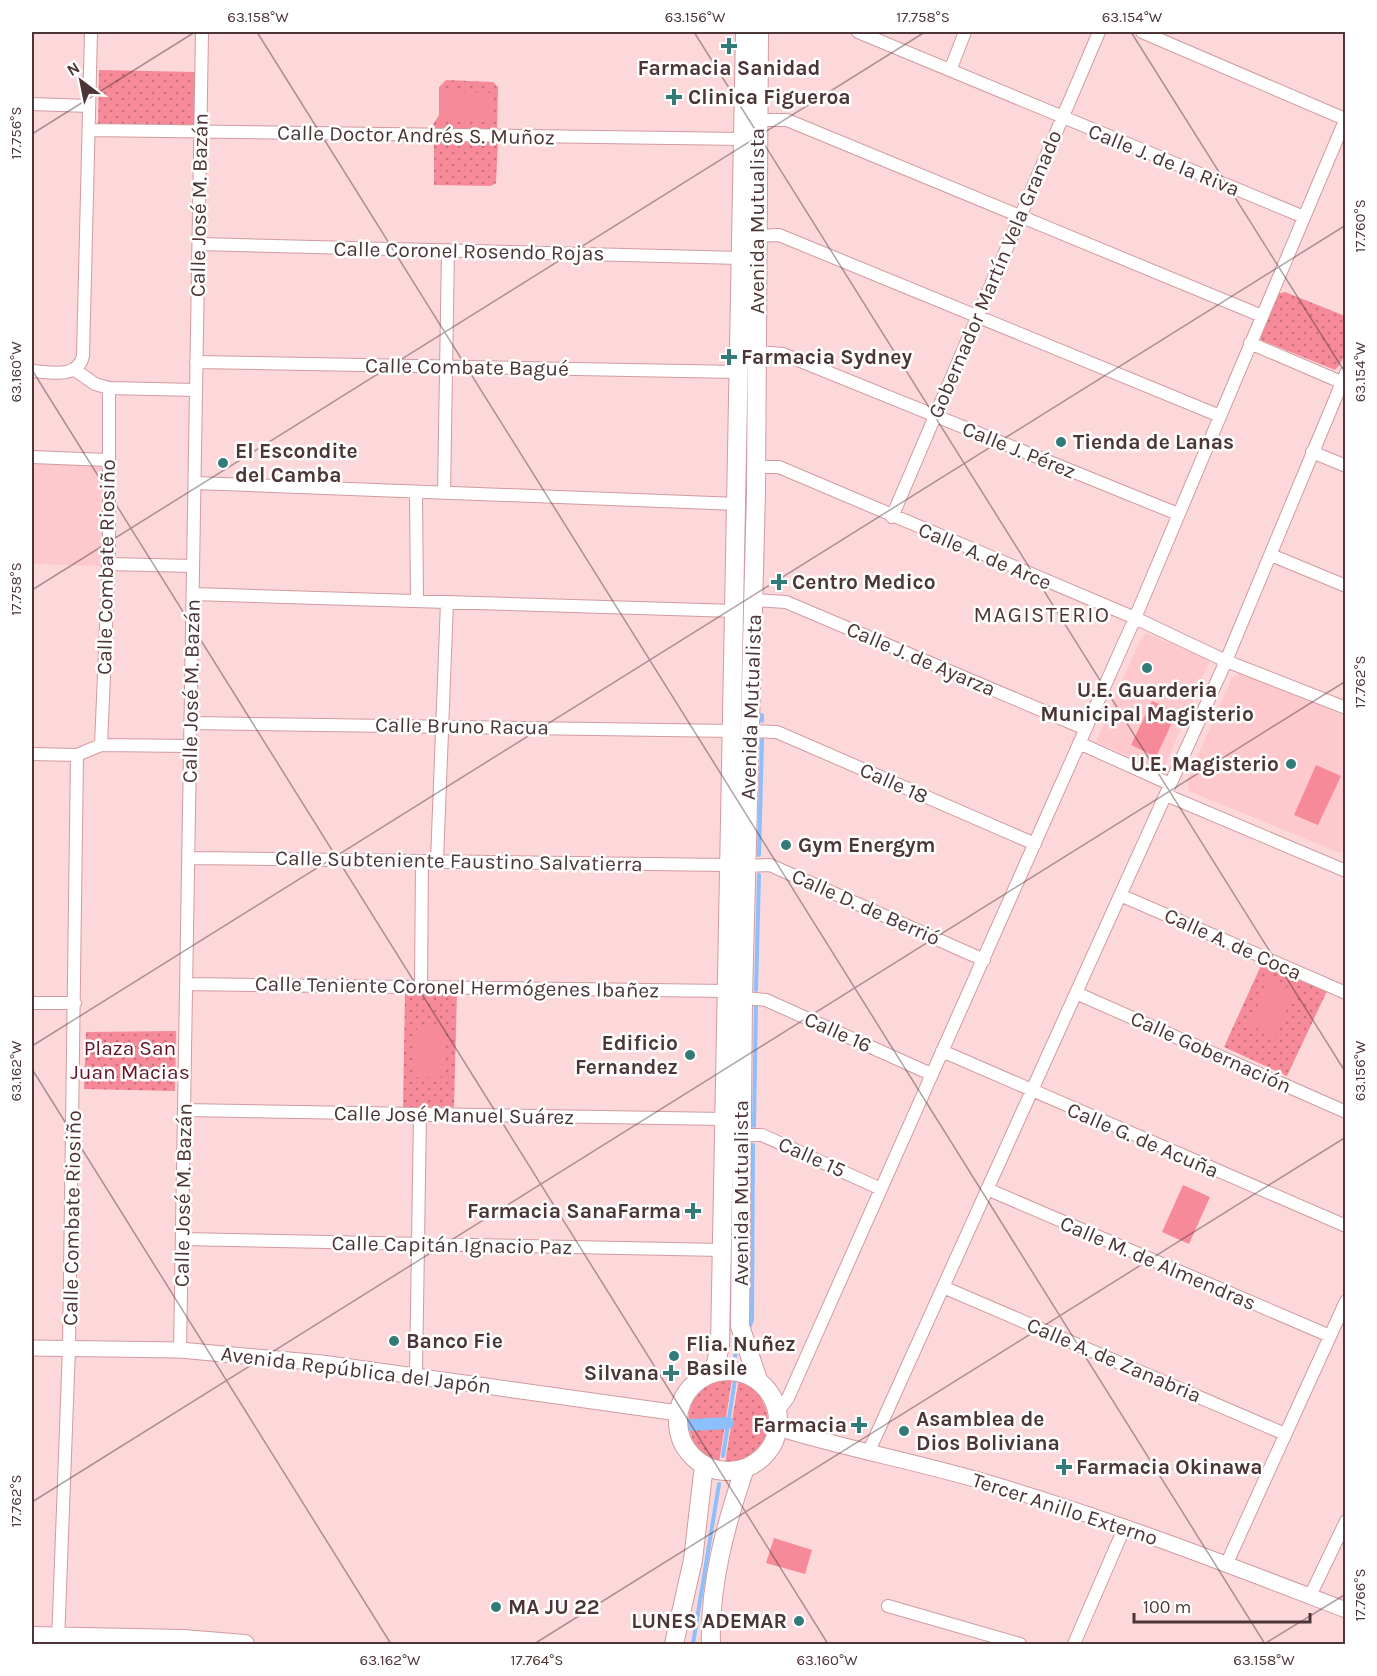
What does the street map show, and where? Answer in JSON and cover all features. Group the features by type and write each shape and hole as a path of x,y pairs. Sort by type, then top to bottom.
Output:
{"main road":[{"name":"Avenida Mutualista","path":"714,1372 720,1346 724,1119 735,995 742,731 735,611 743,32"},
{"name":"Avenida Mutualista","path":"742,731 754,670 759,32"},
{"path":"737,536 744,547 742,584 754,600"},
{"path":"735,611 744,620 745,659 754,670"},
{"name":"Avenida Mutualista","path":"735,995 741,1135 740,1326 758,1380"},
{"path":"730,1370 745,1373 758,1380 767,1388 778,1420 767,1453 745,1468 717,1470 704,1465 692,1456 683,1444 678,1429 678,1413 690,1387 714,1372 730,1370"},
{"path":"674,1644 693,1560 704,1465"},
{"path":"711,1644 712,1614 727,1522 745,1468"},
{"path":"32,1636 58,1640 245,1644"}],"street":[{"path":"32,371 68,372 75,370 83,356 91,32"},
{"name":"Calle José M. Bazán","path":"180,1350 202,32"},
{"name":"Calle J. de la Riva","path":"858,32 951,68 1062,118 1304,217"},
{"path":"951,68 965,32"},
{"name":"Gobernador Martín Vela Granado","path":"892,517 1099,32"},
{"path":"778,1420 1135,618 1345,118 1142,32"},
{"path":"32,104 89,106"},
{"path":"758,120 787,120 1262,316"},
{"name":"Calle Doctor Andrés S. Muñoz","path":"89,130 743,139"},
{"path":"756,236 779,235 978,314 1220,416"},
{"name":"Calle Coronel Rosendo Rojas","path":"199,244 740,258"},
{"path":"444,493 448,250"},
{"path":"869,1451 1226,661 1343,377 1250,344"},
{"name":"Calle J. Pérez","path":"757,352 783,354 1179,514"},
{"name":"Calle Combate Bagué","path":"196,362 738,372"},
{"path":"75,370 95,384 109,388 196,390"},
{"name":"Calle Combate Riosiño","path":"101,745 108,564 109,388"},
{"path":"1312,452 1346,466"},
{"path":"32,457 107,460"},
{"name":"Calle A. de Arce","path":"757,467 779,467 892,517 1135,618 1226,661 1346,708"},
{"path":"195,483 738,504"},
{"path":"416,492 417,602"},
{"path":"1271,555 1346,586"},
{"path":"108,564 193,566"},
{"path":"193,594 735,611"},
{"name":"Calle J. de Ayarza","path":"754,600 786,602 1086,729"},
{"path":"437,861 447,602"},
{"name":"Calle Bruno Racua","path":"191,723 742,731"},
{"name":"Calle 18","path":"742,731 777,732 1035,844"},
{"path":"1079,743 1168,789 1346,871"},
{"path":"32,754 77,755 101,745 190,746"},
{"name":"Calle Combate Riosiño","path":"58,1640 69,1348 77,755"},
{"name":"Calle Subteniente Faustino Salvatierra","path":"189,858 738,865"},
{"path":"421,987 422,861"},
{"name":"Calle D. de Berrió","path":"738,865 770,865 984,960"},
{"name":"Calle A. de Coca","path":"1120,894 1346,993"},
{"name":"Calle Teniente Coronel Hermógenes Ibañez","path":"186,984 735,995"},
{"name":"Calle Gobernación","path":"1076,993 1346,1112"},
{"name":"Calle 16","path":"735,995 766,1000 931,1074"},
{"path":"32,1003 75,1003"},
{"name":"Calle G. de Acuña","path":"942,1051 1346,1226"},
{"name":"Calle José Manuel Suárez","path":"184,1110 724,1119"},
{"path":"416,1374 420,1114"},
{"name":"Calle 15","path":"741,1135 762,1135 881,1188"},
{"name":"Calle M. de Almendras","path":"987,1189 1330,1336"},
{"name":"Calle Capitán Ignacio Paz","path":"182,1239 722,1250"},
{"name":"Calle A. de Zanabria","path":"943,1287 1285,1434"},
{"path":"1226,1564 1346,1301"},
{"name":"Avenida República del Japón","path":"32,1348 180,1350 416,1374 678,1413"},
{"name":"Tercer Anillo Externo","path":"778,1420 834,1445 869,1451 984,1482 1125,1526 1346,1610"},
{"path":"1310,1596 1346,1521"},
{"path":"1074,1644 1125,1526"},
{"path":"888,1606 1020,1644"}],"shaded area":[{"path":"32,460 103,466 102,566 32,564"},
{"path":"1146,633 1210,660 1163,771 1096,742 1139,642"},
{"path":"1241,672 1345,716 1345,850 1340,853 1189,791 1187,780 1232,678"}],"green space":[{"path":"99,70 196,72 194,128 98,126"},
{"path":"446,80 493,82 498,87 497,132 429,131 439,115 439,87"},
{"path":"440,92 492,93 491,122 439,121"},
{"path":"434,141 498,142 496,183 491,186 434,185"},
{"path":"1285,292 1345,316 1345,352 1335,370 1261,340 1260,335 1277,294"},
{"path":"1152,701 1177,712 1156,757 1131,745"},
{"path":"1316,765 1341,776 1318,825 1294,815"},
{"path":"1263,961 1328,989 1287,1076 1224,1047"},
{"path":"1269,979 1295,991 1275,1037 1249,1025"},
{"path":"405,993 457,994 454,1107 403,1107"},
{"path":"417,1027 444,1028 441,1078 414,1077"},
{"name":"Plaza San Juan Macias","path":"176,1031 175,1091 84,1089 86,1032"},
{"path":"1183,1185 1210,1197 1189,1244 1162,1232"},
{"path":"739,1378 752,1387 762,1399 767,1413 768,1427 765,1441 757,1452 745,1460 729,1464 725,1463"},
{"path":"724,1379 732,1379 719,1463 700,1451 694,1443 690,1433 689,1412 699,1392"},
{"path":"774,1538 812,1550 805,1574 766,1563"}],"waterway":[{"path":"762,715 762,721"},
{"path":"759,855 762,740"},
{"path":"756,990 759,875"},
{"path":"754,1126 756,1005"},
{"path":"749,1328 752,1320 753,1145"},
{"path":"735,1357 737,1345"},
{"path":"723,1456 735,1380"},
{"path":"690,1425 728,1423"},
{"path":"693,1644 719,1484"}],"place":[{"name":"Farmacia Sanidad","path":"729,46"},
{"name":"Clinica Figueroa","path":"674,97"},
{"name":"Farmacia Sydney","path":"729,357"},
{"name":"Tienda de Lanas","path":"1061,442"},
{"name":"El Escondite del Camba","path":"223,463"},
{"name":"Centro Medico","path":"779,582"},
{"name":"U.E. Guarderia Municipal Magisterio","path":"1147,668"},
{"name":"U.E. Magisterio","path":"1291,764"},
{"name":"Gym Energym","path":"786,845"},
{"name":"Edificio Fernandez","path":"690,1055"},
{"name":"Farmacia SanaFarma","path":"693,1211"},
{"name":"Banco Fie","path":"394,1341"},
{"name":"Flia. Nuñez Basile","path":"674,1356"},
{"name":"Silvana","path":"671,1373"},
{"name":"Farmacia","path":"859,1425"},
{"name":"Asamblea de Dios Boliviana","path":"904,1431"},
{"name":"Farmacia Okinawa","path":"1064,1467"},
{"name":"MA JU 22","path":"496,1607"},
{"name":"LUNES ADEMAR","path":"799,1621"}],"district":[{"name":"MAGISTERIO","path":"1042,614"}]}
